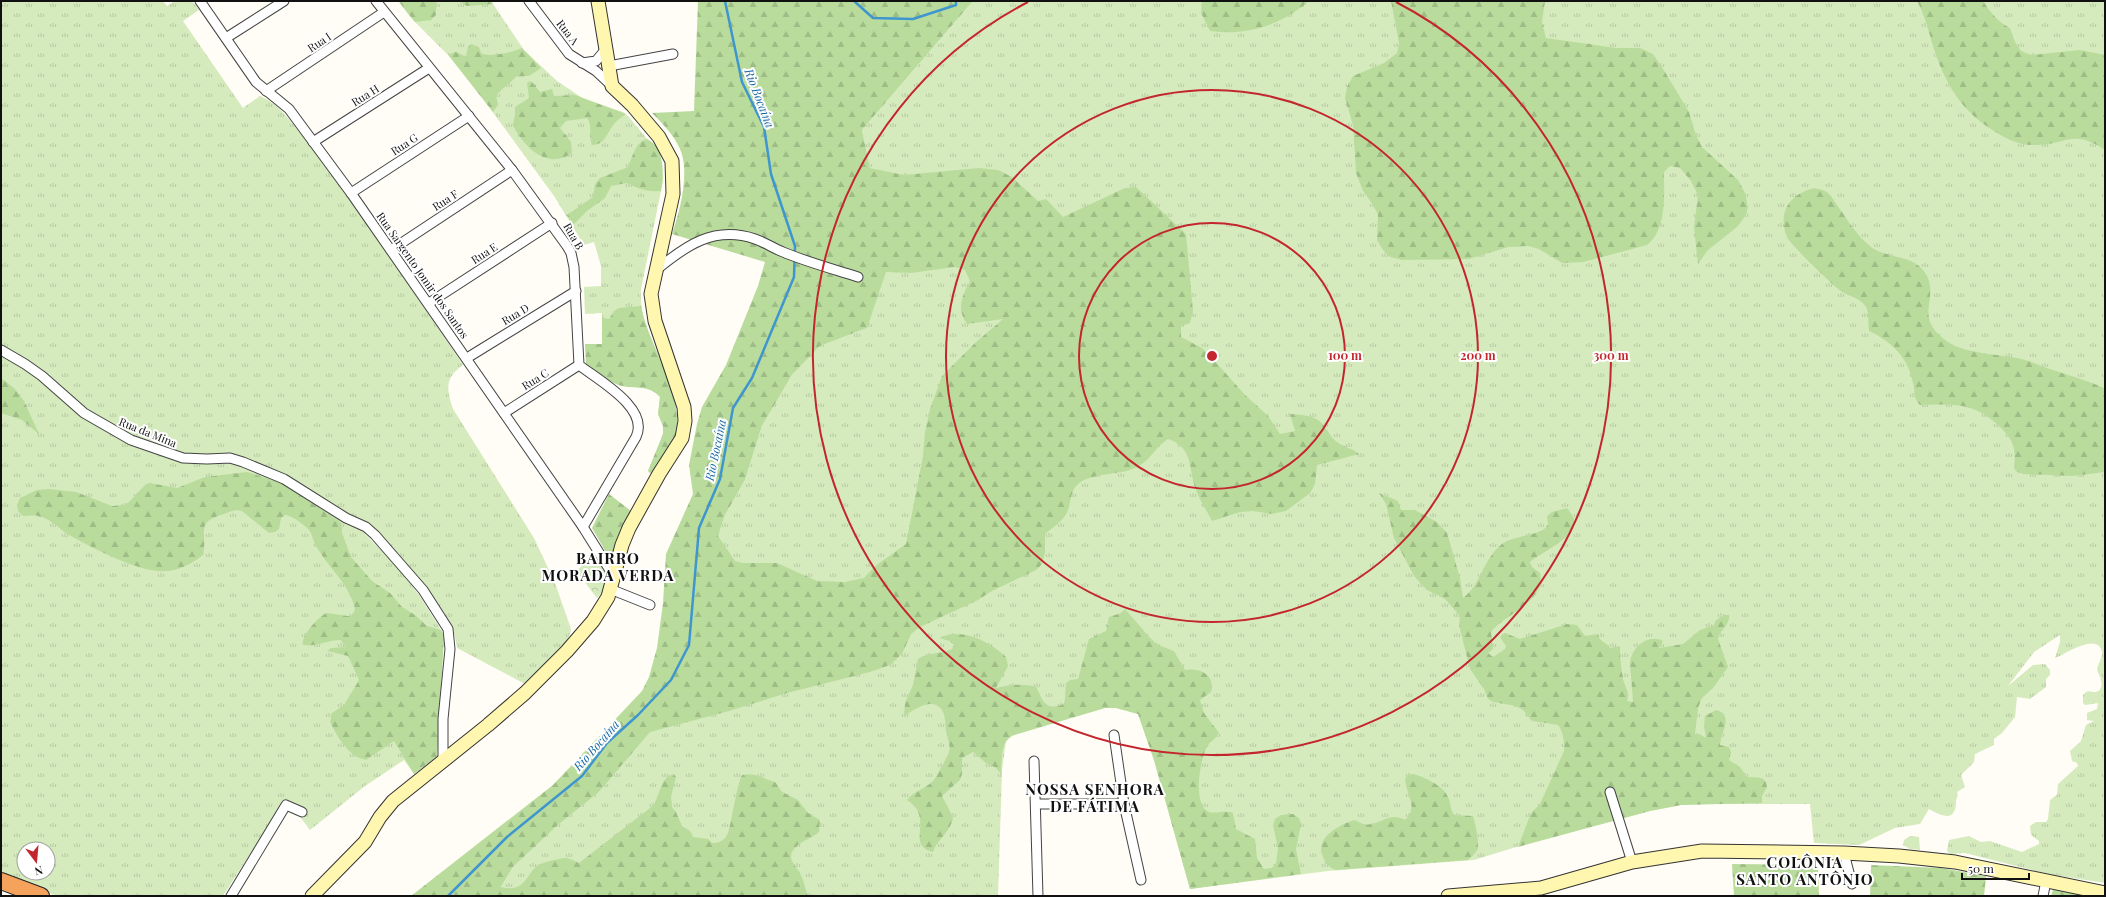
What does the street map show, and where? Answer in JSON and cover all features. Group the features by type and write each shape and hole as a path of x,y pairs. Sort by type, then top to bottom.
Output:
{"highway":[{"path":"1,881 41,896"}],"street":[{"name":"Rua Sargento Jomir dos Santos","path":"200,1 256,82 266,92 285,105 351,193 467,358 583,528 613,575"},
{"path":"226,38 284,1"},
{"name":"Rua B","path":"376,1 512,170 552,223 571,253 576,291 579,365"},
{"name":"Rua A","path":"529,1 569,54 596,71 612,86"},
{"path":"312,896 365,842 380,817 393,801 488,725 567,651 597,616 610,589 613,575 629,528 659,474 682,438 685,428 685,414 682,398 653,313 652,287 673,194 672,161 659,137 632,105 612,86 598,1"},
{"name":"Rua I","path":"266,92 384,12"},
{"path":"582,63 590,63 599,60 606,50"},
{"path":"609,66 673,54"},
{"name":"Rua H","path":"313,142 429,68"},
{"name":"Rua G","path":"351,193 469,116"},
{"name":"Rua F","path":"390,250 512,170"},
{"name":"Rua E","path":"429,303 552,223"},
{"path":"655,271 693,243 715,237 732,236 755,239 783,252 858,277"},
{"name":"Rua D","path":"467,358 576,291"},
{"name":"Rua da Mina","path":"1,350 42,376 84,413 131,440 183,458 230,458 284,478 346,518 366,527 384,544 423,590 448,629 450,636 443,719 443,760"},
{"path":"579,365 629,404 637,416 639,425 636,437 583,528"},
{"name":"Rua C","path":"504,413 579,365"},
{"path":"610,589 650,605"},
{"path":"1114,734 1124,804 1141,880"},
{"path":"1034,760 1037,804 1038,896"},
{"path":"1610,792 1632,862"},
{"path":"1037,804 1124,804"},
{"path":"231,896 286,805 302,812"},
{"path":"1448,896 1529,893 1632,862 1702,851 1844,853 1899,856 1955,862 2105,893"},
{"path":"1844,853 1852,884"},
{"path":"2043,896 2046,881"}],"green space":[{"path":"1,1 163,1 167,6 175,1 192,1 199,10 183,21 243,108 260,96 274,104 291,121 367,222 463,365 453,374 450,379 448,389 453,409 534,538 555,583 571,629 570,635 560,650 525,684 457,648 452,627 372,528 365,534 393,562 419,595 443,633 437,756 414,774 404,760 365,786 310,830 298,814 291,811 276,815 223,896 57,896 17,881 56,881 56,841 16,841 16,881 1,875"},
{"path":"398,1 491,1 524,50 557,81 584,99 623,112 629,117 658,152 662,166 663,181 641,289 642,308 646,326 674,397 677,415 676,434 650,473 648,471 663,434 663,426 658,414 660,397 650,390 616,384 605,372 585,344 602,344 602,313 585,314 584,287 601,286 601,266 594,242 584,245 554,196 481,96 451,58 411,18"},
{"path":"402,1 436,1 436,15 431,20 415,22 400,3"},
{"path":"459,1 491,1 493,4 467,6"},
{"path":"698,1 973,1 862,130 870,168 904,175 979,168 998,170 1012,177 1038,201 1046,199 1063,217 1125,188 1136,187 1186,234 1193,311 1190,323 1181,326 1181,337 1202,348 1245,395 1268,416 1280,434 1295,431 1290,414 1309,416 1322,423 1337,442 1359,454 1317,465 1315,484 1310,493 1286,511 1272,514 1253,511 1240,512 1212,521 1196,490 1186,453 1182,447 1168,439 1159,446 1145,462 1135,468 1089,478 1083,481 1077,485 1073,491 1068,510 1064,517 1058,524 1045,534 1045,552 1042,564 1036,570 992,591 978,600 920,627 911,634 902,654 890,665 870,672 787,693 729,711 650,732 598,793 558,825 513,867 501,887 516,888 524,882 538,865 543,863 567,858 579,863 654,805 663,782 668,776 674,774 676,777 671,797 672,807 676,812 682,826 690,831 693,837 708,839 712,843 720,842 728,833 738,786 742,775 751,774 775,782 782,792 798,800 808,813 820,820 819,832 798,845 791,854 792,861 801,875 808,896 411,896 553,785 642,691 649,677 657,648 663,603 666,554 693,494 689,465 697,424 702,407 726,365 758,286 765,262 672,234 681,202 684,167 679,147 674,138 652,113 694,111","holes":["955,267 965,270 970,281 961,302 961,308 967,324 1003,319 975,343 942,376 930,409 925,432 923,456 906,544 874,567 864,578 845,582 817,581 777,563 743,563 735,561 718,536 725,515 745,480 762,426 792,375 820,346 867,328 886,272 911,273"]},
{"path":"973,1 2105,1 2105,883 2048,874 1965,853 1950,854 1947,851 1949,840 1969,836 1981,842 1990,841 2022,852 2039,844 2039,841 2031,835 2030,826 2036,822 2046,822 2048,819 2050,800 2057,795 2058,784 2078,766 2077,763 2072,761 2070,751 2081,741 2086,725 2094,721 2087,720 2087,713 2097,709 2098,703 2085,705 2083,703 2083,695 2086,692 2096,692 2102,685 2097,670 2102,654 2099,646 2088,644 2080,646 2055,658 2060,642 2060,635 2034,652 2008,686 2033,665 2045,664 2050,670 2050,675 2046,679 2046,687 2030,699 2017,697 2015,717 2002,733 1994,739 1994,745 1975,754 1974,762 1961,775 1965,787 1957,792 1958,796 1954,812 1951,815 1944,816 1929,809 1920,824 1895,828 1859,845 1814,843 1810,804 1681,805 1650,811 1526,844 1474,860 1328,871 1190,889 1154,760 1138,714 1116,708 1105,708 1015,734 1006,741 1002,770 998,896 496,896 513,867 558,825 598,793 621,764 718,536 725,515 745,480 762,426 792,375 820,346 867,328 878,208 862,130"},
{"path":"1202,1 1309,1 1287,17 1263,27 1237,32 1224,32 1210,31 1201,13"},
{"path":"1391,1 1545,1 1542,22 1546,38 1616,48 1640,48 1653,54 1689,112 1696,135 1702,147 1738,180 1745,193 1748,207 1746,215 1737,227 1708,250 1698,264 1694,227 1698,195 1691,181 1680,168 1670,166 1664,172 1664,201 1661,221 1658,230 1647,245 1583,262 1562,263 1539,249 1528,246 1508,247 1469,259 1402,260 1390,257 1383,250 1377,240 1378,214 1363,191 1356,173 1353,125 1345,98 1347,87 1353,76 1384,63 1397,53 1399,43"},
{"path":"1917,1 1983,1 1995,17 2010,28 2015,42 2021,51 2031,55 2080,50 2105,55 2105,150 2094,143 2077,139 2046,144 2030,145 2018,143 2006,138 1981,122 1965,107 1946,79 1941,69 1926,22"},
{"path":"471,44 479,47 481,53 490,55 507,53 522,48 541,68 529,76 517,76 496,95 498,105 493,112 449,56 451,53 456,52 466,56 468,47"},
{"path":"530,81 540,92 552,89 554,96 575,95 626,114 612,126 606,137 600,143 592,145 590,138 590,124 587,118 566,121 560,128 571,142 572,153 563,158 545,158 529,148 517,133 513,125 515,107 529,98 527,83"},
{"path":"647,139 657,148 662,162 663,178 661,191 643,190 627,183 611,186 605,198 587,211 573,225 567,215 593,197 595,184 600,178 628,167 637,146 643,140"},
{"path":"1814,188 1823,190 1829,194 1848,222 1871,247 1877,251 1912,262 1923,270 1929,280 1930,298 1928,314 1931,323 1937,332 1948,342 1964,349 2025,360 2104,388 2105,472 2072,476 2023,474 2017,472 2014,468 2015,455 2013,445 2005,432 1991,419 1982,413 1963,406 1943,404 1920,405 1915,397 1911,374 1903,358 1892,345 1869,331 1868,312 1864,304 1836,287 1787,237 1784,229 1784,215 1788,205 1794,197"},
{"path":"641,306 645,323 667,377 677,414 676,431 671,448 654,473 650,473 648,471 663,434 663,426 658,414 660,397 651,390 619,385 602,377 586,366 585,344 602,344 602,313 604,318 609,319 614,311 619,308"},
{"path":"1,378 14,388 24,401 39,434 22,420 1,413"},
{"path":"247,472 282,483 339,521 342,525 342,533 351,557 372,581 390,593 402,607 415,615 427,626 441,630 444,638 437,756 414,774 394,741 366,760 354,755 344,746 330,722 332,713 344,705 359,680 348,656 327,651 331,648 345,647 341,640 308,645 303,645 303,641 311,627 326,613 348,616 353,615 355,609 348,592 320,552 310,532 297,520 290,516 284,515 281,518 279,529 275,532 269,533 242,511 237,510 215,517 205,525 203,555 182,568 170,571 158,571 124,562 100,551 69,535 42,517 23,516 18,511 17,505 20,498 37,490 49,489 76,492 112,506 124,505 129,502 144,486 150,483 177,488 205,477"},
{"path":"1379,493 1398,501 1401,510 1415,510 1437,522 1447,533 1460,578 1463,598 1474,586 1495,550 1502,544 1507,541 1541,531 1548,524 1547,516 1552,512 1567,508 1572,515 1574,519 1574,526 1565,538 1530,562 1532,567 1540,573 1540,583 1537,592 1523,606 1497,625 1491,632 1493,649 1488,653 1493,657 1505,649 1506,646 1500,637 1505,633 1520,639 1567,624 1577,625 1585,636 1597,634 1599,638 1610,648 1620,646 1622,675 1628,692 1627,701 1633,702 1630,663 1633,652 1641,643 1646,640 1657,639 1663,641 1659,648 1683,644 1700,630 1714,625 1716,620 1725,615 1729,615 1728,622 1718,639 1728,667 1713,688 1702,698 1698,708 1695,734 1706,738 1704,726 1705,716 1716,710 1722,712 1726,720 1720,745 1729,747 1731,752 1729,760 1740,767 1747,777 1760,778 1765,781 1767,787 1762,796 1762,803 1681,805 1650,811 1518,847 1531,813 1540,804 1564,751 1564,741 1561,731 1558,725 1532,721 1523,710 1516,706 1493,702 1488,699 1484,689 1470,669 1459,625 1460,616 1445,599 1427,590 1414,576 1394,538 1386,504"},
{"path":"609,494 631,511 611,561 592,528"},
{"path":"595,555 605,571 606,576 605,587 597,598 576,571"},
{"path":"1125,609 1158,645 1174,651 1185,670 1191,669 1201,671 1209,677 1211,681 1211,692 1200,700 1204,713 1219,733 1208,745 1204,753 1200,771 1199,792 1204,808 1209,812 1233,813 1236,829 1255,839 1257,858 1264,869 1272,868 1276,863 1278,848 1273,825 1275,819 1281,815 1293,814 1299,818 1301,824 1296,849 1301,874 1190,889 1154,760 1138,714 1116,708 1105,708 1011,736 1007,739 1003,748 1001,774 996,768 986,763 973,752 962,758 962,774 960,780 942,796 953,817 950,827 933,852 925,848 921,843 919,815 915,807 907,800 933,781 947,758 950,747 944,713 939,706 929,704 922,706 904,716 905,703 913,685 918,659 926,655 952,649 954,645 950,641 939,638 957,634 975,637 999,651 1006,657 1008,666 996,688 1016,685 1036,687 1046,704 1049,706 1058,706 1064,703 1066,683 1070,680 1078,679 1089,639 1106,631 1109,617 1121,613"},
{"path":"1414,774 1433,782 1446,793 1454,815 1473,816 1477,832 1478,845 1478,848 1474,854 1468,860 1336,870 1331,868 1325,862 1321,850 1325,838 1336,828 1355,820 1362,824 1369,824 1392,817 1398,817 1405,820 1411,811 1411,801 1405,779 1408,775"},
{"path":"1910,836 1919,837 1920,850 1910,849 1903,845 1904,840"},
{"path":"1732,864 1818,865 1819,896 1734,896"},
{"path":"1871,865 1941,868 1986,876 1984,896 1870,896"},
{"path":"2056,888 2095,896 2051,896 2053,890"}],"waterway":[{"name":"Rio Bocaína","path":"448,896 507,837 582,776 607,743 638,715 671,680 689,645 699,528 720,479 733,408 752,378 794,277 795,246 771,174 764,127 742,82 725,1"},
{"name":"Rio Bocaína","path":"854,1 873,18 913,19 956,5 956,1"}],"district":[{"name":"BAIRRO MORADA VERDA","path":"608,566"},
{"name":"NOSSA SENHORA DE FÁTIMA","path":"1095,798"},
{"name":"COLÔNIA SANTO ANTÔNIO","path":"1805,870"}]}
